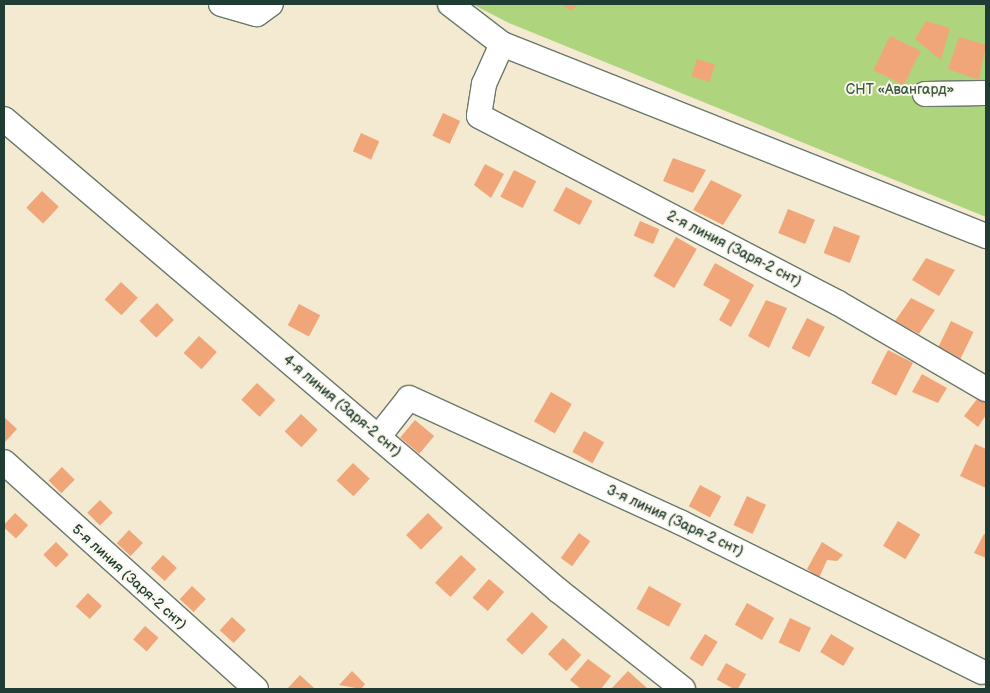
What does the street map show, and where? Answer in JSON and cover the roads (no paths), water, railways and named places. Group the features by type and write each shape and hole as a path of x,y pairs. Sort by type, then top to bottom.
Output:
{"street":[{"path":"222,4 257,14 271,4"},
{"path":"450,4 502,44 986,236"},
{"name":"2-я линия (Заря-2 снт)","path":"502,44 484,84 479,116 838,303 986,388"},
{"path":"925,94 986,93"},
{"name":"4-я линия (Заря-2 снт)","path":"4,120 111,215 379,436 559,591 683,689"},
{"name":"3-я линия (Заря-2 снт)","path":"379,436 409,398 680,522 982,672"},
{"name":"5-я линия (Заря-2 снт)","path":"4,462 256,689"}],"park label":[{"name":"СНТ «Авангард»","path":"900,90"}]}
